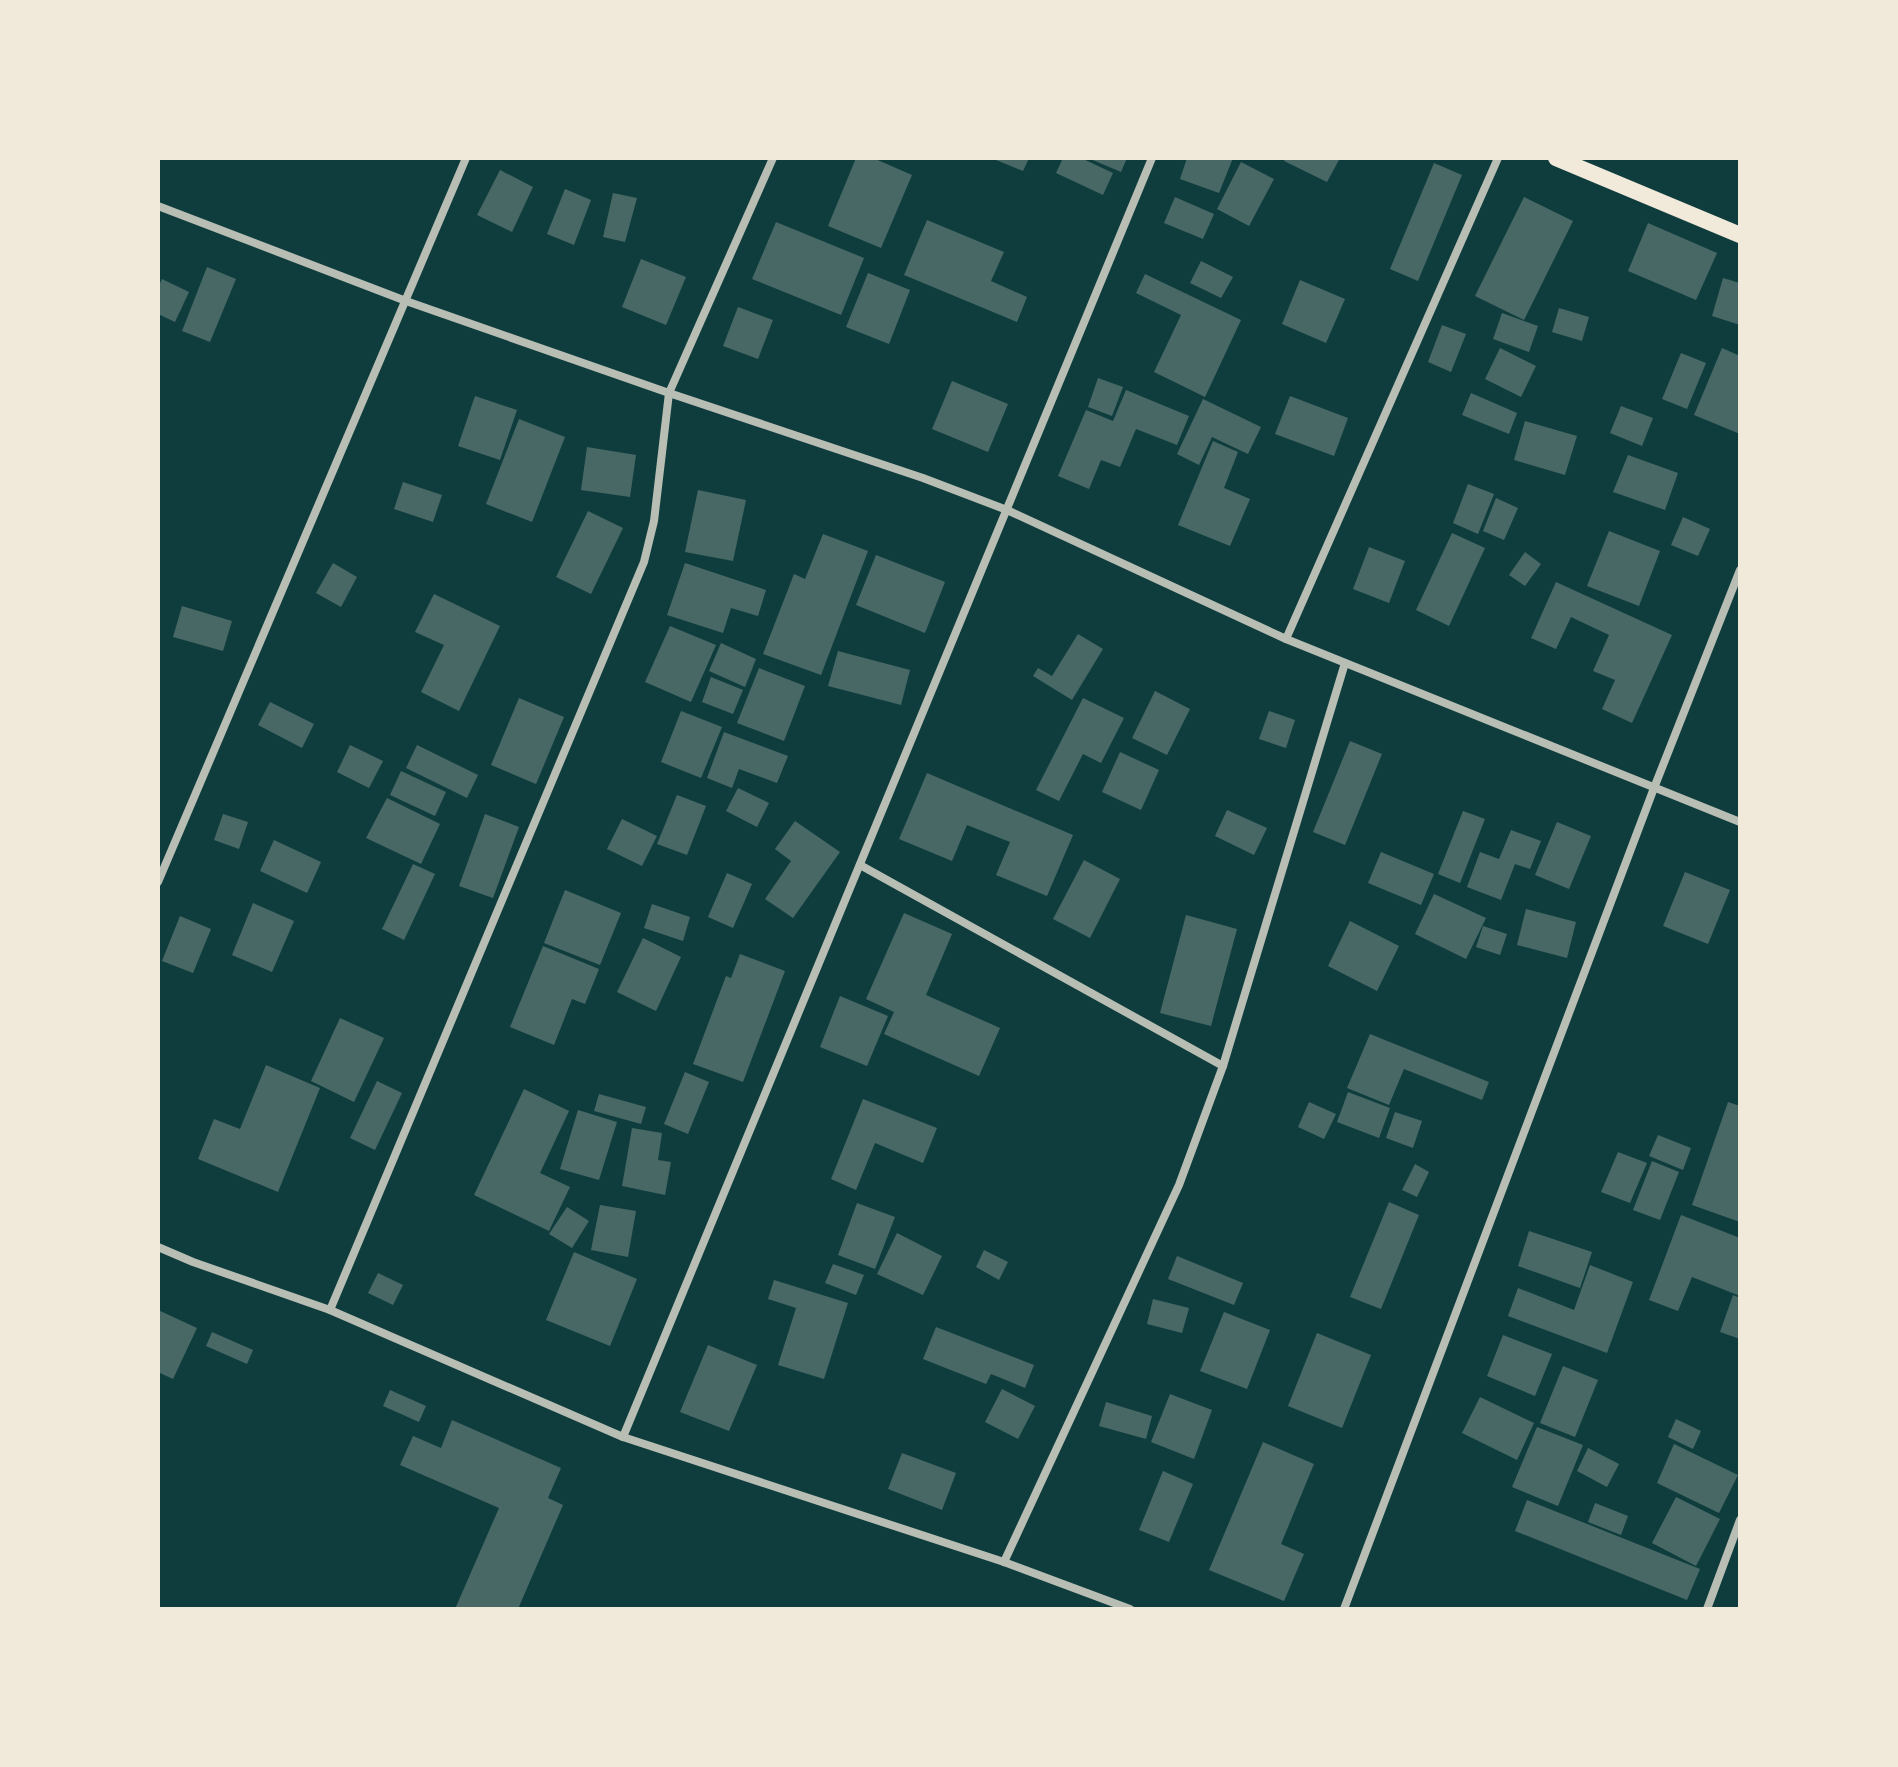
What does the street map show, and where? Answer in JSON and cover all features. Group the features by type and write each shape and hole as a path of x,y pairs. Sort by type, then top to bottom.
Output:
{"main road":[{"path":"1556,158 1740,235"}],"street":[{"path":"158,882 466,158"},
{"path":"330,1310 644,562 654,521 669,393 773,158"},
{"path":"623,1437 1152,158"},
{"path":"1286,639 1498,158"},
{"path":"158,206 406,301 923,478 1007,510 1286,639 1740,822"},
{"path":"1344,1609 1654,788 1740,570"},
{"path":"1004,1562 1179,1185 1223,1066 1345,663"},
{"path":"860,865 1223,1066"},
{"path":"158,1247 330,1310 623,1437 1004,1562 1130,1609"},
{"path":"1707,1609 1740,1520"}],"building":[{"path":"856,158 873,158 912,175 881,248 828,226"},
{"path":"991,158 1029,158 1023,171"},
{"path":"1063,158 1081,158 1113,173 1103,195 1056,173"},
{"path":"1088,158 1127,158 1121,172"},
{"path":"1187,158 1233,158 1219,193 1180,179"},
{"path":"1286,158 1340,158 1327,182 1284,161"},
{"path":"1241,162 1274,179 1249,226 1217,209"},
{"path":"1434,163 1462,175 1418,281 1390,269"},
{"path":"500,170 533,187 512,232 477,215"},
{"path":"565,189 591,200 574,245 547,234"},
{"path":"613,193 637,198 625,242 603,237"},
{"path":"1175,197 1214,214 1203,239 1164,223"},
{"path":"1524,197 1573,221 1524,320 1475,296"},
{"path":"927,220 1004,252 991,281 1027,297 1017,322 904,275"},
{"path":"776,222 864,258 841,315 752,279"},
{"path":"1648,223 1717,253 1696,300 1628,271"},
{"path":"641,259 686,277 666,325 622,307"},
{"path":"1201,261 1233,277 1221,298 1190,283"},
{"path":"207,267 236,279 210,342 182,331"},
{"path":"868,273 910,290 889,344 846,327"},
{"path":"1145,274 1241,320 1205,397 1154,372 1181,315 1136,293"},
{"path":"1723,278 1740,283 1740,325 1712,316"},
{"path":"162,279 189,292 175,322 158,314 158,287"},
{"path":"1300,280 1345,299 1326,343 1282,324"},
{"path":"738,307 773,320 758,359 723,346"},
{"path":"1559,308 1589,317 1582,341 1552,332"},
{"path":"1502,313 1538,326 1529,352 1493,339"},
{"path":"1442,325 1466,334 1451,372 1428,362"},
{"path":"1500,348 1536,366 1521,397 1485,379"},
{"path":"1722,348 1740,356 1740,434 1694,415"},
{"path":"1681,353 1706,363 1687,409 1662,399"},
{"path":"1098,378 1123,387 1112,416 1088,407"},
{"path":"952,381 1008,404 988,452 932,429"},
{"path":"1126,390 1189,416 1177,445 1136,429 1120,467 1101,460 1089,489 1058,476 1086,410 1113,421"},
{"path":"1471,393 1517,413 1509,434 1462,415"},
{"path":"475,396 517,410 500,460 458,446"},
{"path":"1290,396 1348,418 1334,456 1275,434"},
{"path":"1203,399 1261,427 1248,454 1212,437 1199,465 1177,454"},
{"path":"1621,406 1653,418 1642,446 1610,433"},
{"path":"519,419 565,437 532,522 486,504"},
{"path":"1525,421 1577,436 1565,475 1514,460"},
{"path":"1213,441 1238,452 1224,488 1250,499 1230,546 1178,525"},
{"path":"587,447 636,455 630,497 581,490"},
{"path":"1628,455 1678,473 1665,510 1613,492"},
{"path":"403,482 442,495 433,522 394,509"},
{"path":"1468,484 1494,494 1478,534 1453,523"},
{"path":"698,490 746,500 733,561 685,552"},
{"path":"1496,498 1518,508 1504,540 1483,531"},
{"path":"588,511 623,528 591,594 556,577"},
{"path":"1683,517 1710,529 1698,556 1671,545"},
{"path":"1609,531 1660,551 1639,606 1587,586"},
{"path":"1452,533 1485,548 1449,626 1416,610"},
{"path":"823,534 868,551 821,675 763,654 794,574 805,579"},
{"path":"1369,547 1405,561 1389,603 1353,589"},
{"path":"1525,552 1541,564 1525,586 1509,575"},
{"path":"876,555 945,582 925,633 856,605"},
{"path":"333,563 357,577 341,607 316,593"},
{"path":"685,563 766,590 758,616 731,608 723,633 667,615"},
{"path":"1556,582 1672,635 1632,723 1602,709 1615,680 1593,671 1609,635 1571,617 1556,649 1531,638"},
{"path":"434,594 500,626 459,711 421,692 444,645 415,632"},
{"path":"182,606 232,621 223,651 173,637"},
{"path":"670,626 716,645 691,702 645,682"},
{"path":"1078,634 1103,649 1072,700 1033,676 1038,668 1052,676"},
{"path":"721,643 756,659 745,687 709,671"},
{"path":"838,651 910,670 901,705 828,686"},
{"path":"759,668 805,686 784,741 737,723"},
{"path":"711,677 743,690 733,714 702,702"},
{"path":"1155,691 1190,709 1167,755 1132,738"},
{"path":"519,698 564,717 536,784 491,765"},
{"path":"1083,698 1124,718 1101,763 1083,754 1059,801 1036,790"},
{"path":"270,702 314,724 302,748 258,725"},
{"path":"681,711 722,727 701,778 661,762"},
{"path":"1269,711 1295,720 1286,748 1259,739"},
{"path":"724,732 788,756 777,783 739,769 732,788 707,778"},
{"path":"1350,741 1382,754 1345,845 1313,832"},
{"path":"350,745 383,761 369,788 337,772"},
{"path":"417,745 478,775 467,798 406,768"},
{"path":"1120,752 1159,770 1141,810 1102,792"},
{"path":"401,771 446,792 435,816 390,795"},
{"path":"927,773 1073,835 1047,896 996,875 1010,842 967,825 952,861 899,839"},
{"path":"738,788 769,803 757,827 726,811"},
{"path":"677,795 706,806 687,855 657,844"},
{"path":"387,798 440,824 421,864 366,838"},
{"path":"1227,810 1267,828 1254,855 1215,836"},
{"path":"1463,811 1485,819 1460,883 1438,874"},
{"path":"223,814 248,822 239,849 214,840"},
{"path":"485,814 519,827 493,898 459,886"},
{"path":"622,819 657,836 642,866 607,849"},
{"path":"795,821 840,852 793,918 765,899 791,861 775,849"},
{"path":"1557,822 1591,836 1569,889 1535,875"},
{"path":"1511,830 1541,841 1530,869 1515,864 1501,900 1467,887 1480,852 1499,859"},
{"path":"274,840 321,862 307,893 260,871"},
{"path":"1381,852 1434,874 1421,905 1368,883"},
{"path":"1084,860 1120,879 1090,938 1053,919"},
{"path":"413,864 435,874 404,940 382,929"},
{"path":"1685,872 1730,890 1708,944 1663,926"},
{"path":"727,873 752,884 733,928 708,917"},
{"path":"565,890 621,913 600,965 544,943"},
{"path":"1434,894 1486,918 1466,959 1415,934"},
{"path":"253,903 294,921 272,972 232,955"},
{"path":"652,904 690,917 683,941 644,928"},
{"path":"1526,909 1576,922 1567,958 1517,945"},
{"path":"904,913 952,934 926,995 1000,1028 979,1076 884,1034 894,1012 866,999"},
{"path":"1186,915 1237,929 1211,1026 1160,1013"},
{"path":"180,916 211,929 193,973 162,961"},
{"path":"1350,921 1399,946 1377,991 1328,966"},
{"path":"1483,926 1507,934 1500,955 1476,947"},
{"path":"643,938 681,957 656,1011 617,992"},
{"path":"543,946 599,969 585,1004 572,999 554,1045 510,1027"},
{"path":"740,954 785,971 743,1082 693,1064 726,976 731,978"},
{"path":"840,996 888,1016 867,1066 820,1047"},
{"path":"340,1018 384,1038 354,1102 311,1081"},
{"path":"1370,1034 1489,1082 1482,1100 1404,1069 1389,1105 1347,1088"},
{"path":"266,1065 320,1088 278,1192 198,1159 214,1119 240,1129"},
{"path":"685,1072 709,1082 688,1134 664,1124"},
{"path":"377,1081 402,1093 375,1150 350,1138"},
{"path":"524,1089 569,1111 540,1173 570,1187 549,1231 474,1195"},
{"path":"1348,1092 1390,1108 1379,1138 1337,1122"},
{"path":"599,1094 646,1107 641,1124 594,1111"},
{"path":"863,1099 937,1128 923,1163 875,1143 856,1190 831,1179"},
{"path":"1309,1102 1336,1114 1324,1139 1298,1127"},
{"path":"1728,1102 1740,1106 1740,1222 1692,1205"},
{"path":"578,1110 617,1122 599,1180 560,1169"},
{"path":"1395,1112 1422,1121 1413,1148 1386,1138"},
{"path":"632,1128 662,1133 658,1160 671,1162 665,1195 622,1186"},
{"path":"1658,1135 1691,1148 1683,1170 1649,1156"},
{"path":"1618,1152 1647,1163 1630,1203 1601,1192"},
{"path":"1652,1161 1679,1172 1660,1220 1633,1210"},
{"path":"1415,1164 1429,1172 1417,1197 1402,1190"},
{"path":"1389,1202 1419,1215 1381,1309 1350,1297"},
{"path":"857,1203 895,1217 875,1269 838,1255"},
{"path":"600,1205 636,1211 628,1257 591,1250"},
{"path":"567,1207 589,1221 572,1248 549,1234"},
{"path":"1681,1215 1740,1238 1740,1296 1692,1277 1678,1311 1649,1300"},
{"path":"1529,1231 1592,1252 1580,1288 1518,1266"},
{"path":"897,1233 942,1256 923,1295 877,1274"},
{"path":"984,1250 1008,1262 999,1280 976,1267"},
{"path":"574,1252 637,1279 610,1346 546,1320"},
{"path":"1177,1256 1243,1283 1234,1305 1168,1279"},
{"path":"833,1264 864,1275 856,1295 825,1283"},
{"path":"1590,1265 1633,1282 1607,1353 1508,1316 1518,1288 1574,1310"},
{"path":"378,1273 403,1285 393,1305 368,1293"},
{"path":"774,1280 848,1303 824,1379 778,1365 796,1308 768,1299"},
{"path":"1733,1295 1740,1298 1740,1339 1720,1332"},
{"path":"1153,1299 1189,1308 1182,1333 1147,1324"},
{"path":"158,1310 197,1328 173,1379 158,1372"},
{"path":"1224,1312 1270,1330 1247,1389 1200,1371"},
{"path":"936,1327 1034,1365 1025,1388 991,1374 986,1384 923,1359"},
{"path":"212,1332 253,1350 247,1364 206,1346"},
{"path":"1317,1333 1371,1355 1342,1428 1288,1406"},
{"path":"1503,1335 1552,1354 1535,1396 1487,1376"},
{"path":"708,1345 757,1365 729,1431 680,1412"},
{"path":"1563,1366 1598,1380 1575,1437 1540,1423"},
{"path":"1002,1389 1035,1406 1018,1439 985,1422"},
{"path":"390,1390 426,1406 419,1422 383,1406"},
{"path":"1170,1394 1212,1410 1194,1459 1151,1442"},
{"path":"1480,1397 1534,1423 1517,1460 1462,1433"},
{"path":"1106,1402 1152,1416 1146,1439 1099,1426"},
{"path":"1676,1419 1701,1431 1693,1449 1668,1437"},
{"path":"452,1420 561,1468 548,1498 563,1505 518,1609 455,1609 499,1508 400,1465 413,1436 441,1448"},
{"path":"1537,1427 1583,1445 1558,1506 1512,1487"},
{"path":"1263,1442 1314,1464 1281,1544 1304,1554 1284,1601 1209,1570"},
{"path":"1674,1444 1738,1475 1719,1513 1657,1483"},
{"path":"1588,1448 1619,1464 1607,1487 1577,1471"},
{"path":"902,1453 956,1473 942,1510 888,1489"},
{"path":"1163,1471 1193,1484 1169,1542 1139,1530"},
{"path":"1676,1497 1720,1519 1696,1566 1652,1543"},
{"path":"1527,1500 1700,1569 1687,1600 1515,1531"},
{"path":"1595,1503 1628,1516 1621,1535 1588,1522"}]}
